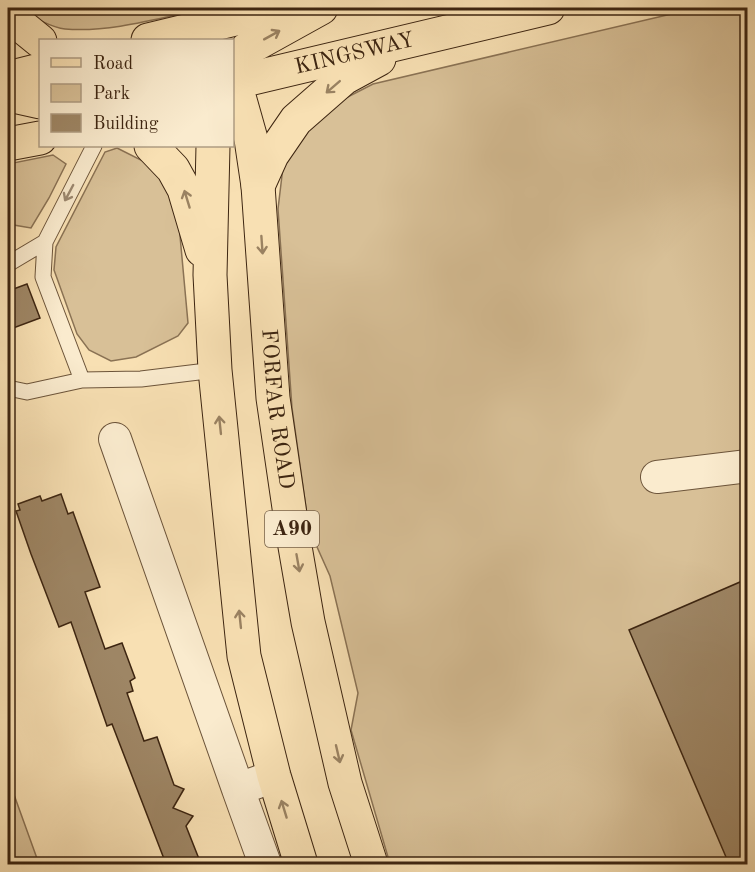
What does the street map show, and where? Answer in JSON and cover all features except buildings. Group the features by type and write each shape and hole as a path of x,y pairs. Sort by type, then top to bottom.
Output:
{"main road":[{"path":"152,39 281,8"},
{"path":"234,68 247,49 321,8"},
{"name":"KINGSWAY","path":"234,83 548,8"},
{"path":"8,15 39,40"},
{"name":"A90","path":"258,186 272,154 296,120 344,78 420,38"},
{"path":"8,78 39,69"},
{"path":"8,91 13,96 39,102"},
{"name":"FORFAR ROAD","path":"234,96 240,100 251,139 258,186 273,398 292,535 308,622 345,783 371,864"},
{"path":"8,144 39,138"},
{"name":"A90","path":"152,147 173,168 184,189 210,275"},
{"name":"A90","path":"213,147 210,275 215,370 243,656 274,776 301,864"}],"street":[{"path":"115,439 265,864"},
{"path":"657,477 747,466"},
{"path":"238,789 274,776"}],"lane":[{"path":"82,380 44,277 45,243 93,147"},
{"path":"8,264 45,243"},
{"path":"8,388 27,392 82,380 141,379 215,370"}],"green space":[{"path":"20,8 208,8 137,23 83,30 54,26 35,18"},
{"path":"697,8 747,8 747,864 390,864 351,730 358,693 330,576 309,529 292,408 278,209 283,167 304,127 332,105 373,84"},
{"path":"117,148 149,164 169,187 178,214 188,323 178,336 136,357 111,361 89,350 77,334 54,270 56,247 105,152"},
{"path":"53,155 66,164 31,228 8,224 8,164"},
{"path":"8,778 39,864 8,864"}]}
